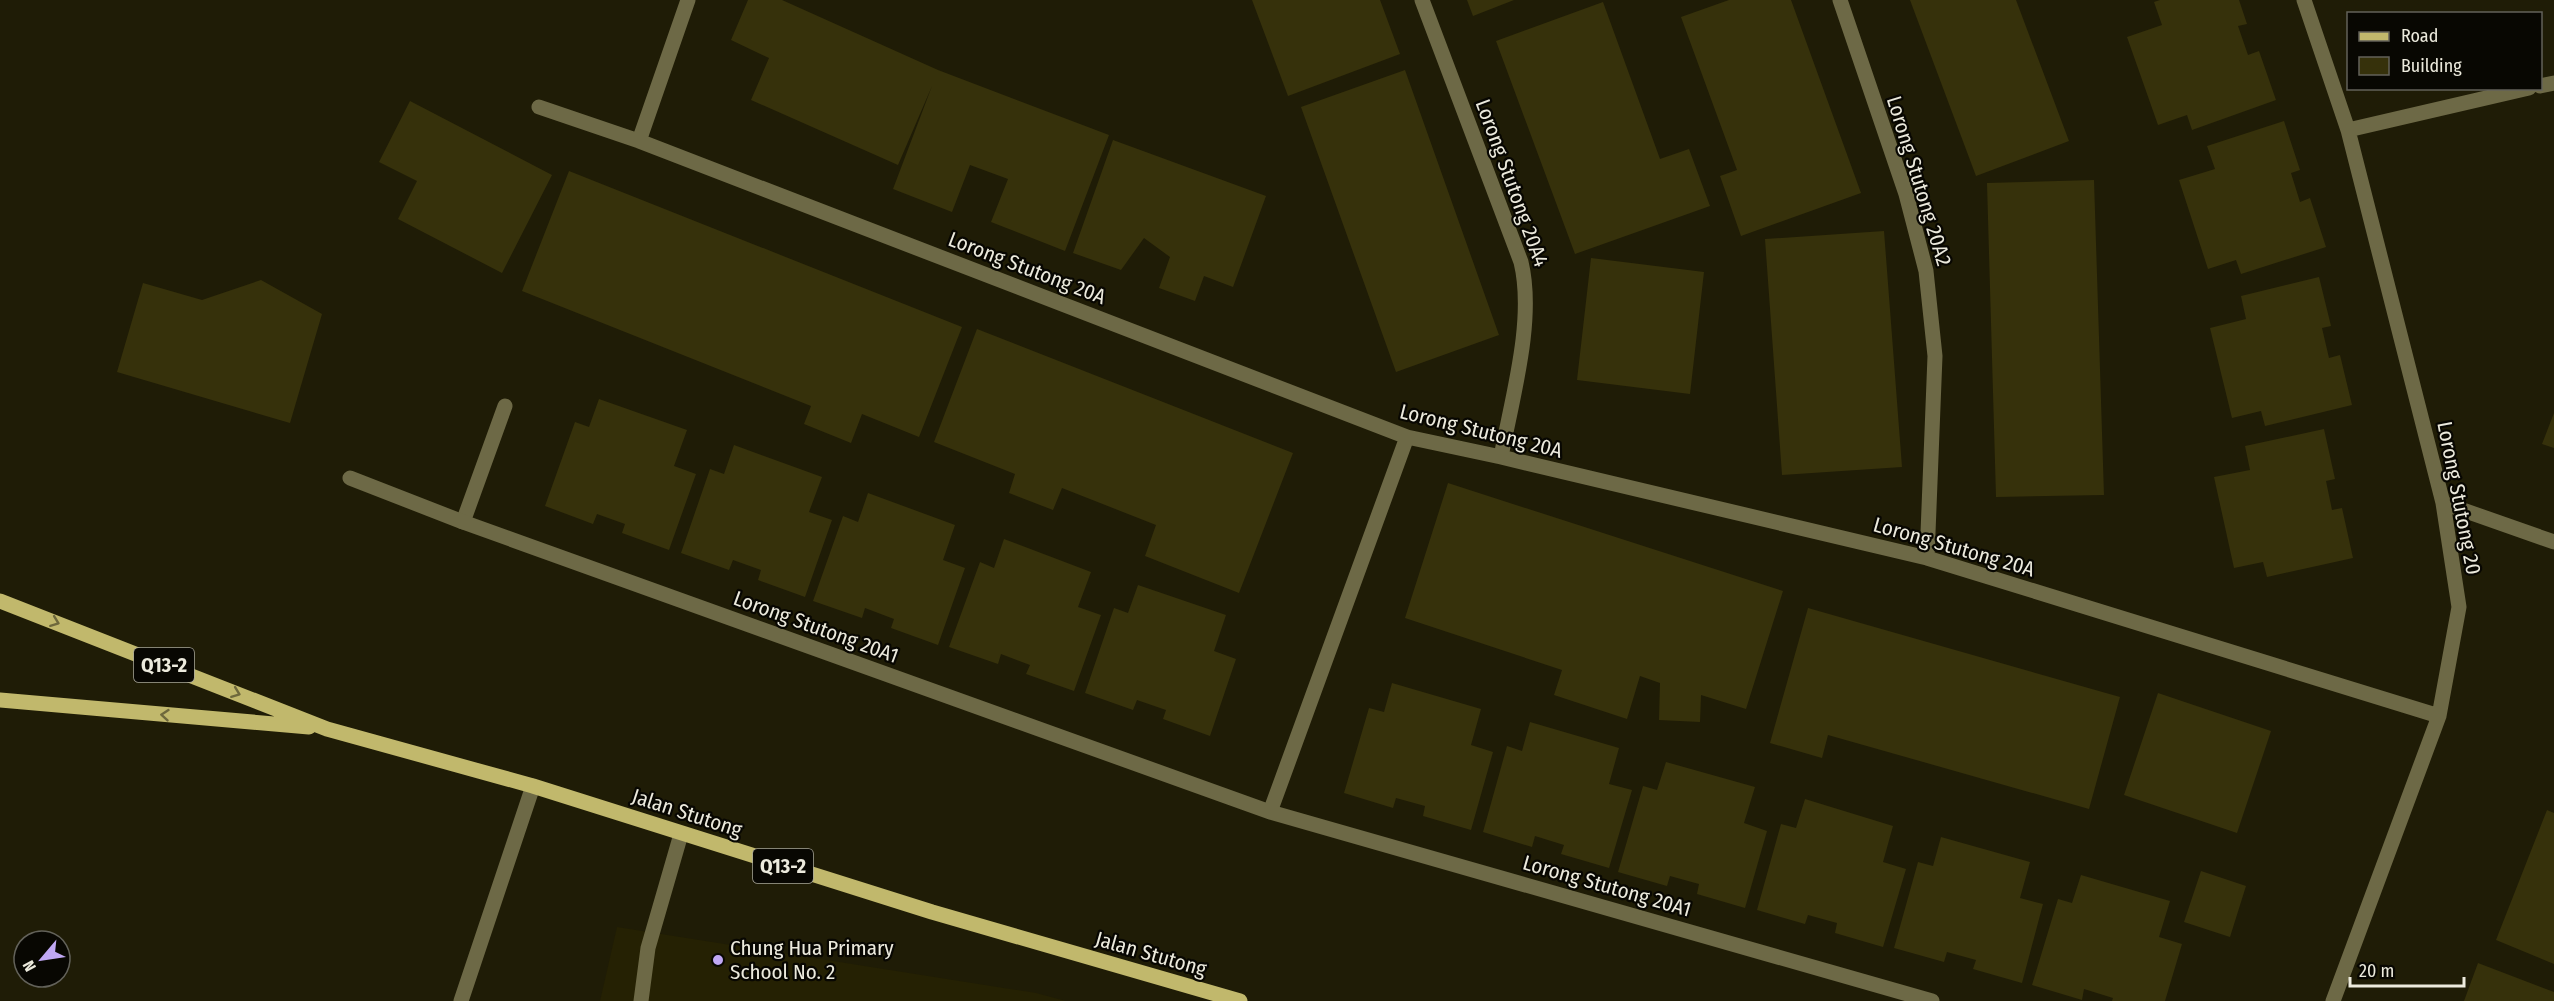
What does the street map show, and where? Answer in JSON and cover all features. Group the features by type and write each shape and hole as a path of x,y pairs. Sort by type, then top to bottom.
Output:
{"main road":[{"name":"Jalan Stutong","path":"0,601 327,729 532,786 932,912 1240,1001"},
{"name":"Jalan Stutong","path":"0,700 327,729"}],"street":[{"path":"639,141 688,0"},
{"name":"Lorong Stutong 20A4","path":"1422,0 1526,280 1527,313 1502,457"},
{"name":"Lorong Stutong 20A2","path":"1839,0 1906,194 1926,271 1935,356 1927,558"},
{"name":"Lorong Stutong 20","path":"2304,0 2348,130 2443,503 2459,607 2439,716 2334,1001"},
{"path":"2348,130 2520,90"},
{"name":"Lorong Stutong 20A","path":"539,107 639,141 1407,437 1502,457 1927,558 2439,716"},
{"path":"463,522 505,406"},
{"path":"1270,812 1407,437"},
{"name":"Lorong Stutong 20A1","path":"350,478 463,522 1270,812 1932,1001"},
{"path":"2443,503 2554,542"},
{"path":"461,1001 532,786"},
{"path":"641,1001 648,948 681,834"}],"shaded area":[{"name":"Chung Hua Primary School No. 2","path":"617,927 1036,993 1066,1001 600,1001"}],"building":[{"path":"748,0 782,0 938,70 1109,135 1065,251 991,222 1008,179 970,165 952,212 893,189 932,86 898,165 751,100 769,58 731,40"},
{"path":"1252,0 1380,0 1400,54 1288,96"},
{"path":"1467,0 1514,0 1473,16"},
{"path":"1729,0 1791,0 1861,193 1741,236 1720,176 1737,170 1681,17"},
{"path":"1910,0 2016,0 2069,141 1976,176"},
{"path":"2160,0 2239,0 2247,24 2238,26 2248,55 2259,51 2276,100 2192,130 2187,115 2158,125 2127,37 2162,25 2154,2"},
{"path":"1603,2 1660,159 1689,149 1710,206 1575,254 1496,41"},
{"path":"1405,70 1499,335 1396,372 1301,107"},
{"path":"410,101 552,175 502,273 398,219 417,181 379,162"},
{"path":"2284,121 2300,170 2291,173 2300,202 2310,198 2326,247 2241,274 2236,260 2208,269 2179,180 2215,169 2207,146"},
{"path":"1113,140 1266,196 1233,287 1204,276 1195,301 1159,288 1170,257 1144,238 1121,270 1073,253"},
{"path":"569,171 962,327 919,437 862,414 851,443 804,424 811,406 522,291"},
{"path":"2094,180 2104,495 1996,497 1987,183"},
{"path":"1884,231 1902,467 1782,475 1765,239"},
{"path":"1591,258 1704,272 1690,394 1577,380"},
{"path":"2319,277 2331,326 2322,328 2329,358 2340,355 2352,405 2265,426 2261,411 2232,418 2210,328 2246,319 2241,296"},
{"path":"261,280 322,314 290,423 117,372 143,283 202,300"},
{"path":"977,329 1293,453 1239,593 1145,556 1156,525 1062,488 1053,510 1009,493 1015,474 934,442"},
{"path":"599,399 687,430 674,466 696,474 669,550 622,533 625,524 597,514 593,524 545,506 575,422 589,427"},
{"path":"2554,413 2554,448 2542,444"},
{"path":"2324,429 2335,479 2326,481 2332,510 2342,508 2353,558 2267,577 2263,562 2234,568 2214,477 2250,470 2245,446"},
{"path":"734,445 822,477 809,512 832,520 805,597 758,580 761,570 733,560 729,570 681,553 710,469 724,474"},
{"path":"1448,483 1783,591 1746,709 1701,695 1700,722 1659,720 1660,683 1640,676 1627,719 1554,695 1562,670 1405,618"},
{"path":"868,493 955,525 943,560 965,568 938,645 891,628 894,619 865,608 862,618 813,601 843,516 858,522"},
{"path":"1004,539 1091,572 1078,607 1101,615 1074,691 1026,674 1030,665 1001,654 998,664 949,647 980,562 994,568"},
{"path":"1138,585 1226,615 1214,651 1236,659 1210,736 1163,719 1166,710 1137,700 1133,710 1085,693 1114,608 1128,613"},
{"path":"1808,608 2120,697 2089,809 1828,735 1822,758 1770,743"},
{"path":"1392,683 1481,709 1471,745 1493,752 1471,830 1423,816 1425,806 1396,798 1393,808 1344,793 1369,708 1384,712"},
{"path":"2158,693 2271,731 2237,833 2124,795"},
{"path":"1530,722 1619,748 1609,784 1632,790 1609,868 1561,854 1564,845 1535,836 1532,847 1483,832 1507,746 1522,751"},
{"path":"1666,762 1755,787 1744,823 1767,831 1745,908 1697,894 1699,884 1670,876 1667,886 1618,872 1643,786 1657,790"},
{"path":"1805,799 1893,826 1883,862 1906,869 1883,947 1835,933 1837,923 1808,915 1805,924 1757,910 1781,824 1796,828"},
{"path":"2547,810 2554,813 2554,964 2496,940"},
{"path":"1941,837 2030,862 2020,898 2043,904 2022,983 1973,969 1976,960 1947,952 1944,962 1894,948 1918,862 1933,866"},
{"path":"2201,871 2246,886 2230,937 2184,922"},
{"path":"2081,875 2170,901 2159,937 2182,944 2165,1001 2112,1001 2113,998 2084,989 2082,1000 2032,985 2058,899 2072,903"},
{"path":"2478,963 2554,992 2554,1001 2464,1001"}],"place":[{"name":"Chung Hua Primary School No. 2","path":"718,960"}]}
